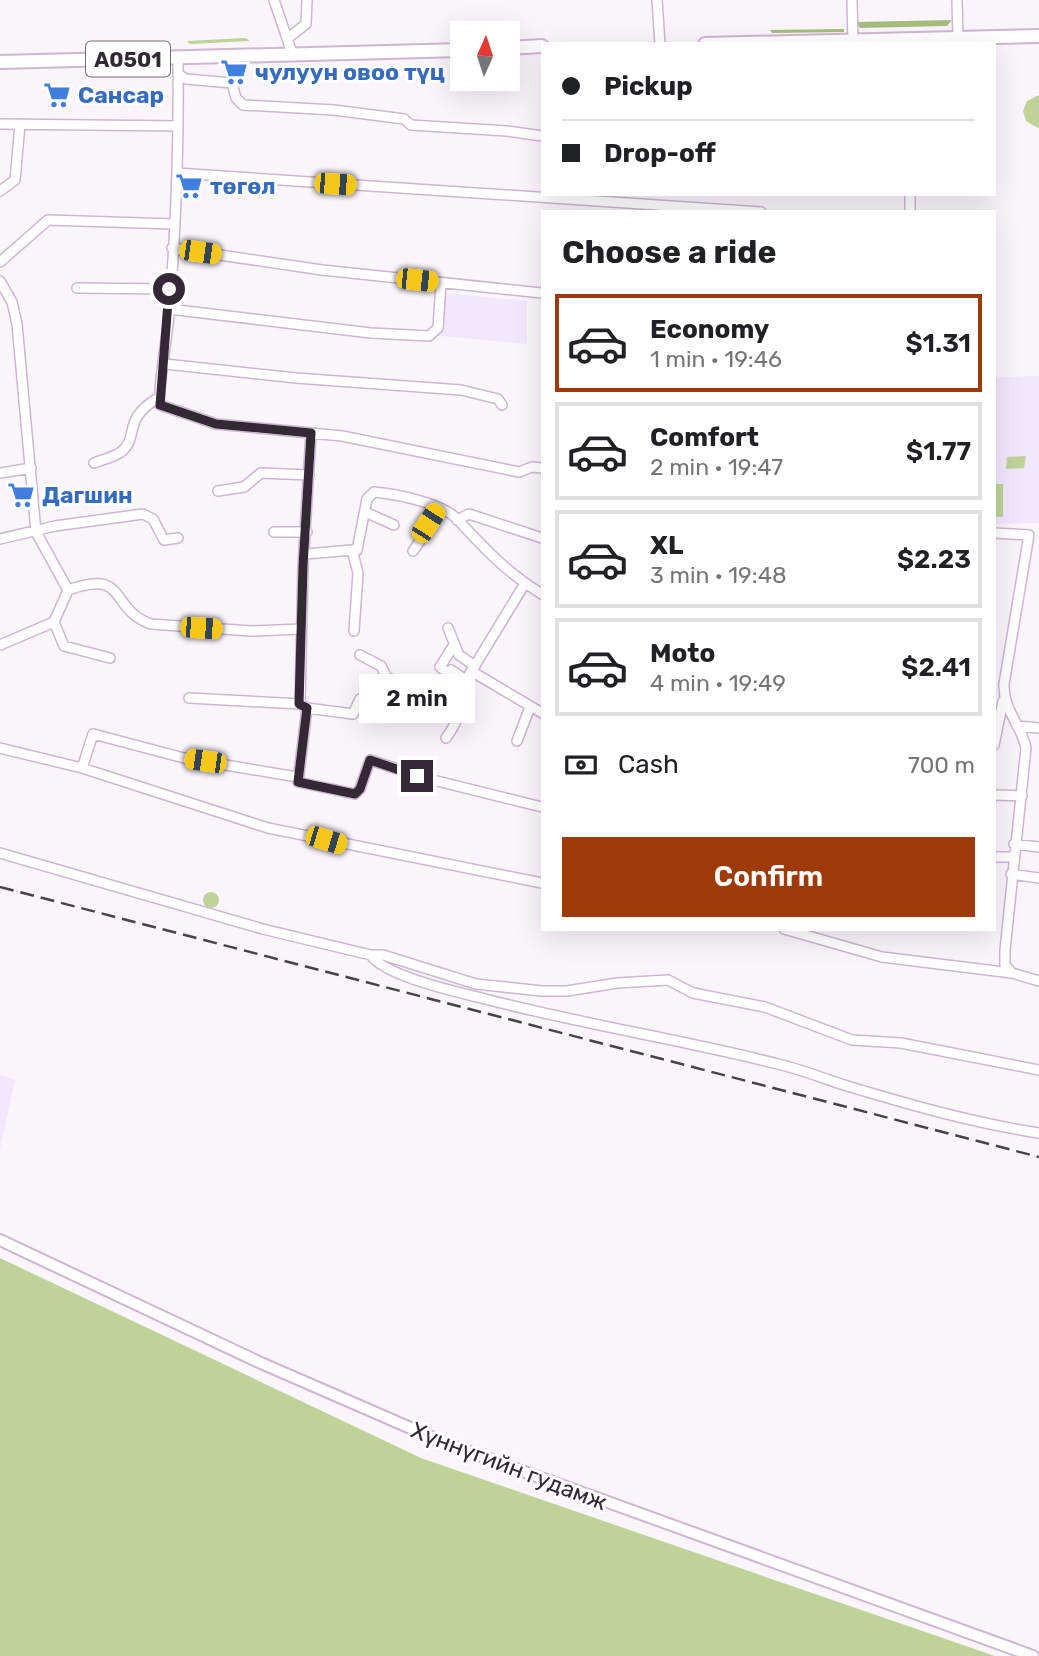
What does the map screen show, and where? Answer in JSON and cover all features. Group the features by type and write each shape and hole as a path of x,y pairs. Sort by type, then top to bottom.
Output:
{"highway":[{"path":"853,42 1039,36"},
{"path":"520,47 541,46"},
{"name":"A0501","path":"0,62 450,50"}],"main road":[{"name":"Хүннүгийн гудамж","path":"0,1240 274,1368 444,1443 613,1507 1033,1656"}],"street":[{"path":"275,0 293,56"},
{"path":"288,38 306,24 307,0"},
{"path":"657,0 660,42"},
{"path":"852,0 853,42"},
{"path":"957,0 958,38"},
{"path":"178,58 177,173 165,365 158,398 160,405 167,409 190,412 216,424 390,444 519,472 532,467 541,468"},
{"path":"178,74 187,79 232,83 236,98 243,105 334,110 404,119 411,125 541,136"},
{"path":"0,124 178,126"},
{"path":"0,191 15,180 20,124"},
{"path":"177,173 731,210"},
{"path":"0,262 48,220 173,224"},
{"path":"172,248 322,271 541,293"},
{"path":"0,281 12,302 17,324 36,532 68,590"},
{"path":"169,309 371,333 429,336 438,328 441,283"},
{"path":"77,288 169,289"},
{"path":"165,365 296,379 461,390 498,399 502,405"},
{"path":"94,463 120,452 128,443 133,419 140,408 158,398"},
{"path":"311,433 301,629 303,706 298,782 355,794 360,789 370,760 425,778 541,807"},
{"path":"0,473 31,468"},
{"path":"218,491 244,487 261,473 309,475"},
{"path":"306,554 358,550 366,499 374,492 404,496 438,509 457,520 502,568 524,585 541,594"},
{"path":"413,551 427,533 428,523 438,509"},
{"path":"365,512 394,525"},
{"path":"0,539 55,526 143,514 153,519 164,540 178,538"},
{"path":"457,520 469,514 541,538"},
{"path":"274,532 307,532"},
{"path":"996,533 1034,536 999,689 1026,748 1005,950 1005,965 1012,973"},
{"path":"352,550 358,573 354,631"},
{"path":"0,645 54,622 68,590 93,581 111,588 139,620 151,624 251,631 301,629"},
{"path":"446,737 453,728 471,672 524,585"},
{"path":"54,622 64,646 110,658"},
{"path":"448,628 459,655 471,672 541,712"},
{"path":"448,673 440,667 454,645"},
{"path":"360,655 382,666 386,676 423,705 451,670 471,672"},
{"path":"189,698 303,706 353,714 359,699"},
{"path":"996,735 1003,701"},
{"path":"517,741 530,707"},
{"path":"1017,726 1039,728"},
{"path":"82,768 93,734 184,758 297,777"},
{"path":"0,748 82,768 268,828 541,883"},
{"path":"996,795 1022,796"},
{"path":"1014,844 1039,847"},
{"path":"0,853 263,929 371,955 383,955 486,986 554,992 668,980 693,993 765,1007 841,1037 901,1043 1039,1070"},
{"path":"996,857 1013,857"},
{"path":"1011,874 1039,878"},
{"path":"791,931 882,957 1012,973 1039,981"},
{"path":"371,955 388,969 472,996 550,1016 677,1039 782,1065 988,1124 1039,1133"}],"shaded area":[{"path":"443,293 527,301 527,344 440,336"},
{"path":"1039,376 1039,523 996,524 996,377"},
{"path":"0,1074 15,1080 0,1149"}],"green space":[{"path":"952,20 947,26 860,28 856,22"},
{"path":"844,29 844,32 772,33 770,30"},
{"path":"245,38 250,41 190,44 187,41"},
{"path":"1039,95 1038,128 1026,121 1023,111 1027,101"},
{"path":"1026,456 1024,468 1006,469 1007,457"},
{"path":"996,484 1003,484 1003,517 996,517"},
{"path":"208,892 214,892 219,900 217,906 208,908 203,903 203,897"},
{"path":"0,1258 421,1458 995,1656 0,1656"}],"railway":[{"path":"0,887 1039,1157"}],"place":[{"name":"чулуун овоо түц","path":"234,72"},
{"name":"Сансар","path":"57,95"},
{"name":"төгөл","path":"189,186"},
{"name":"Дагшин","path":"21,495"}],"route":[{"path":"169,289 165,365 158,398 160,405 167,409 190,412 216,424 311,433 306,554 303,566 299,704 307,708 298,782 355,794 360,789 370,760 417,776"}]}
